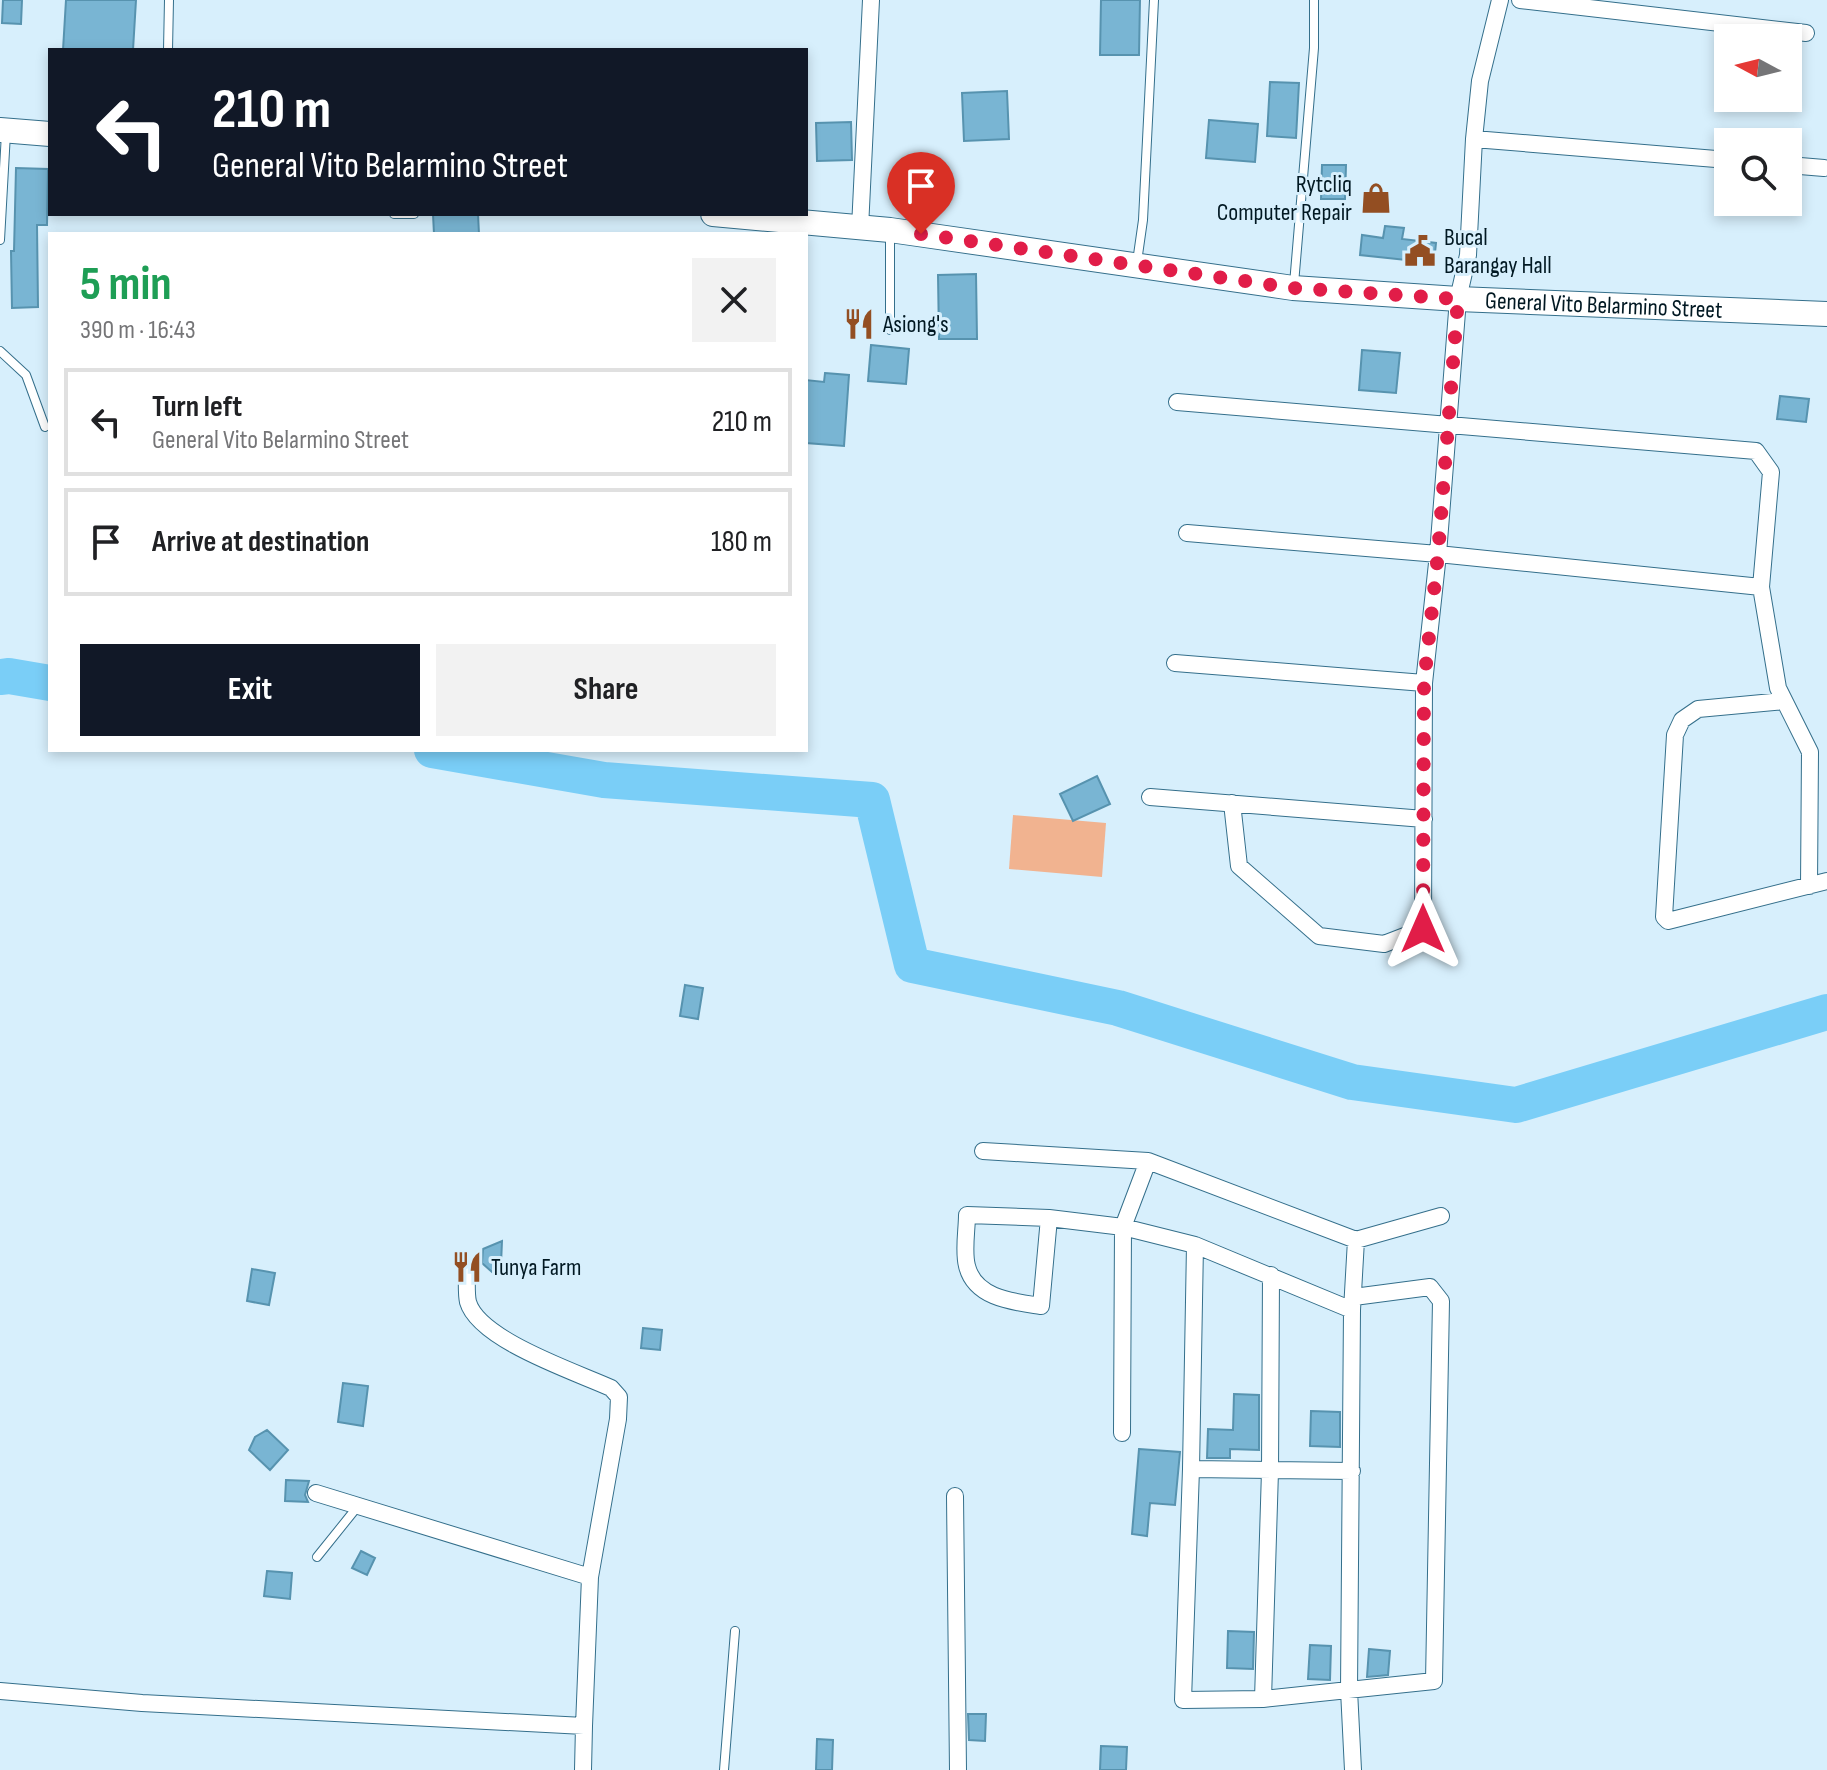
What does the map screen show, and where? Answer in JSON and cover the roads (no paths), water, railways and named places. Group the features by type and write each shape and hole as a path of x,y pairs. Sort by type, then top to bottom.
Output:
{"street":[{"path":"860,228 871,0"},
{"path":"1232,803 1239,866 1319,936 1384,944 1423,929 1424,683 1438,554 1458,299 1468,255 1480,81 1500,0"},
{"path":"1520,0 1806,33"},
{"path":"3,130 48,134"},
{"path":"1474,139 1714,159"},
{"path":"1802,166 1824,168"},
{"name":"General Vito Belarmino Street","path":"734,216 890,230 1293,288 1458,299 1827,314"},
{"path":"1177,402 1756,451 1771,472 1761,587 1778,688 1818,751 1809,886"},
{"path":"1187,533 1438,554 1761,587"},
{"path":"1175,663 1424,683"},
{"path":"1784,701 1698,709 1682,720 1675,735 1664,917 1668,921 1827,881"},
{"path":"1150,797 1424,819"},
{"path":"983,1151 1148,1161 1356,1240 1441,1216"},
{"path":"1122,1433 1123,1227 1148,1161"},
{"path":"1049,1218 1041,1306 1006,1300 981,1290 967,1267 967,1215 1049,1218 1123,1227 1195,1245 1353,1304 1430,1287 1441,1301 1434,1681 1263,1699 1183,1700 1195,1245"},
{"path":"1353,1770 1349,1690 1356,1240"},
{"path":"467,1270 468,1302 481,1323 503,1340 611,1388 619,1397 618,1419 590,1577 583,1770"},
{"path":"1263,1699 1270,1471 1271,1275"},
{"path":"1191,1469 1352,1471"},
{"path":"316,1493 590,1577"},
{"path":"955,1496 958,1770"},
{"path":"0,1691 142,1703 584,1726"}],"lane":[{"path":"168,48 169,0"},
{"path":"1136,266 1143,220 1154,0"},
{"path":"1293,288 1314,48 1314,0"},
{"path":"0,240 3,130"},
{"path":"890,230 890,330"},
{"path":"0,351 26,375 33,387 45,427"},
{"path":"317,1557 358,1506"},
{"path":"724,1770 735,1631"}],"waterway":[{"path":"0,677 48,683"},
{"path":"443,752 604,780 872,800 912,965 1118,1008 1352,1082 1516,1105 1827,1012"}],"place":[{"name":"Rytcliq Computer Repair","path":"1376,198"},
{"name":"Bucal Barangay Hall","path":"1420,251"},
{"name":"Asiong's","path":"859,324"},
{"name":"Tunya Farm","path":"467,1267"}]}
